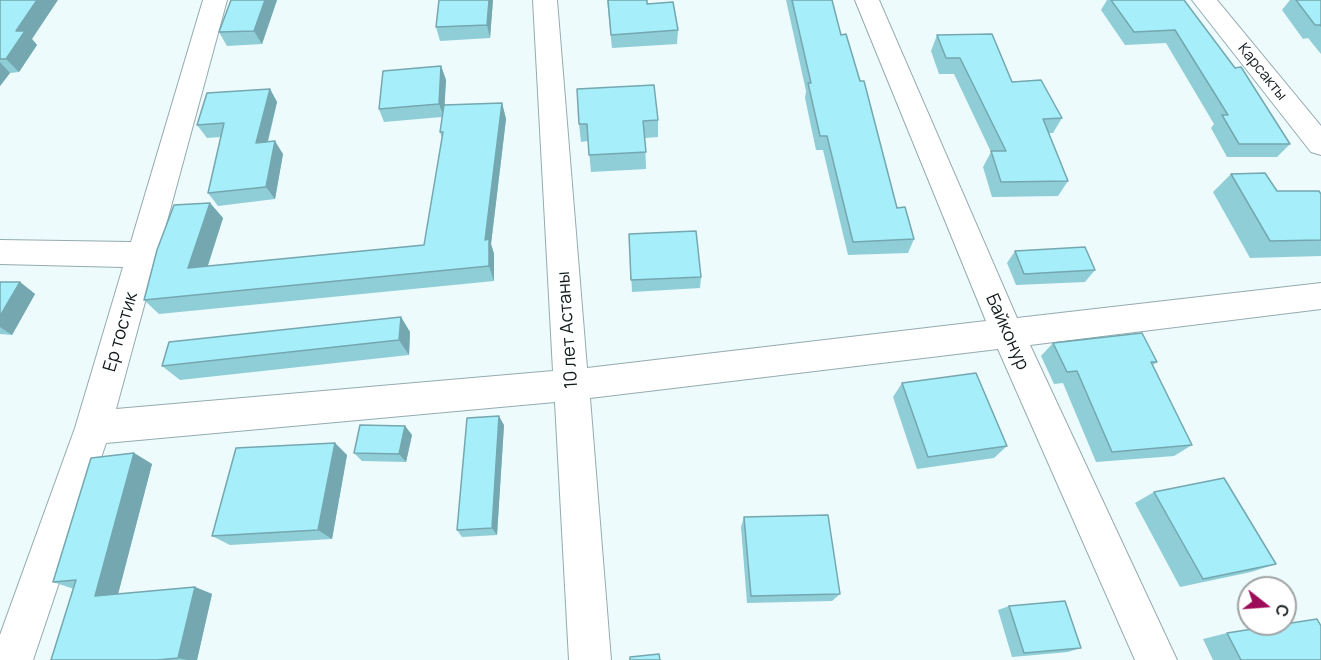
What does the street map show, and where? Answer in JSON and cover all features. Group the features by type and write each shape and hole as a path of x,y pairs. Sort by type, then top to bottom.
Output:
{"street":[{"name":"Ер тостик","path":"12,660 93,429 215,0"},
{"name":"10 лет Астаны","path":"545,0 590,660"},
{"name":"Байконур","path":"867,0 1007,332 1156,660"},
{"name":"Карсакты","path":"1204,0 1321,145"},
{"path":"0,252 143,255"},
{"path":"93,429 572,385 1321,296"}],"building":[{"path":"0,0 37,0 16,31 25,31 6,59 0,59"},
{"path":"231,0 265,0 254,31 219,32"},
{"path":"439,0 489,0 487,25 436,27"},
{"path":"608,0 647,0 647,4 673,2 678,30 611,35"},
{"path":"792,0 832,0 841,35 846,34 860,81 864,81 897,208 905,207 914,239 853,242 827,136 820,136 808,83 811,83"},
{"path":"1111,0 1184,0 1235,68 1241,67 1290,144 1239,144 1222,115 1228,115 1175,30 1134,32"},
{"path":"1296,0 1321,0 1321,26 1315,25"},
{"path":"992,34 1012,82 1041,80 1062,118 1043,119 1068,181 1001,182 991,151 1006,151 960,58 946,58 937,35"},
{"path":"441,66 439,104 379,109 383,71"},
{"path":"654,85 658,120 643,121 646,152 589,155 587,124 579,124 577,89"},
{"path":"270,89 256,143 275,141 266,187 208,193 224,123 197,125 207,93"},
{"path":"502,103 485,240 489,239 489,266 144,300 157,250 174,205 210,203 188,268 424,245 443,132 440,132 444,105"},
{"path":"1265,173 1277,191 1319,191 1321,194 1321,240 1270,241 1231,174"},
{"path":"696,231 701,277 631,280 629,234"},
{"path":"1085,247 1095,270 1024,274 1015,251"},
{"path":"0,282 20,282 0,316"},
{"path":"401,317 399,340 162,366 169,342"},
{"path":"1142,333 1157,362 1151,362 1192,445 1112,452 1077,371 1067,372 1053,343"},
{"path":"976,373 1007,446 928,457 902,383"},
{"path":"499,416 492,528 457,530 467,418"},
{"path":"360,425 405,426 399,454 354,453"},
{"path":"335,443 318,530 212,536 236,448"},
{"path":"134,453 95,596 195,587 178,658 51,660 76,580 53,582 91,458"},
{"path":"1224,478 1276,564 1203,579 1154,492"},
{"path":"828,515 840,594 751,596 744,517"},
{"path":"1065,601 1081,648 1024,653 1009,606"},
{"path":"1317,619 1321,626 1321,660 1241,660 1227,633 1237,631 1237,636 1297,636 1297,622"},
{"path":"659,654 660,660 630,660 630,657"}]}
